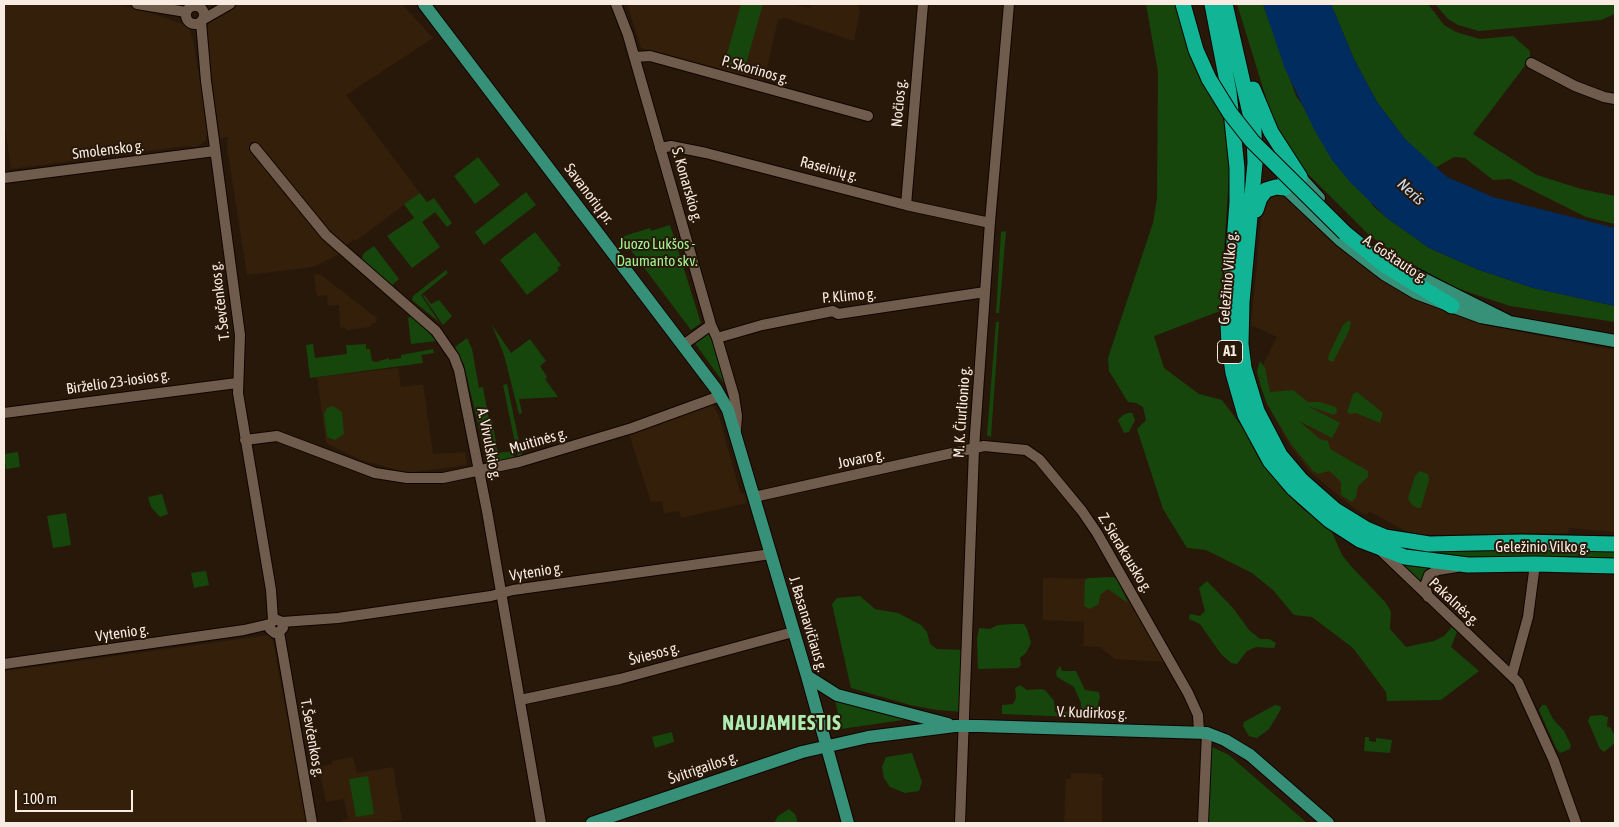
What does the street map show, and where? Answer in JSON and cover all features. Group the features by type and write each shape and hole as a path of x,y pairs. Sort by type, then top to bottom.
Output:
{"highway":[{"path":"1183,4 1193,41 1209,79 1230,113 1252,141 1345,233 1384,265 1452,306"},
{"name":"Geležinio Vilko g.","path":"1212,4 1229,92 1237,168 1228,323 1232,364 1239,397 1255,438 1287,483 1329,520 1360,540 1378,549 1405,557 1468,565 1615,566"},
{"name":"Geležinio Vilko g.","path":"1225,4 1254,131 1256,163 1240,321 1244,368 1257,411 1267,433 1290,468 1316,494 1366,529 1409,542 1429,544 1521,542 1615,544"},
{"path":"1231,32 1271,132 1300,177"},
{"path":"1251,226 1260,198 1266,190 1276,187 1285,188"}],"main road":[{"name":"Savanorių pr.","path":"424,4 482,78 720,396 736,434"},
{"path":"1285,188 1282,181 1286,173 1293,173 1300,177"},
{"name":"A. Goštauto g.","path":"1300,177 1337,218 1361,239 1394,263 1508,321"},
{"name":"A. Goštauto g.","path":"1285,188 1340,240 1384,274 1416,293 1481,317 1615,341"},
{"name":"J. Basanavičiaus g.","path":"736,434 793,632 808,676 848,823"},
{"path":"808,676 837,695 959,726"},
{"name":"V. Kudirkos g.","path":"826,746 868,737 959,726 1203,732 1225,740 1250,755 1328,823"},
{"name":"Švitrigailos g.","path":"592,823 725,777 826,746"}],"street":[{"path":"137,4 154,8 190,11 211,4"},
{"path":"154,8 168,4"},
{"path":"202,21 230,4"},
{"name":"S. Konarskio g.","path":"616,4 635,57 712,325 718,338 734,396 737,416 736,434"},
{"name":"Nočios g.","path":"906,205 923,4"},
{"name":"M. K. Čiurlionio g.","path":"960,823 959,726 974,449 990,223 1009,4"},
{"name":"T. Ševčenkos g.","path":"204,68 190,11 203,12 204,68 240,334 237,382 276,626 312,823"},
{"name":"P. Skorinos g.","path":"635,57 650,56 868,116"},
{"path":"1531,63 1582,89 1615,99"},
{"name":"Raseinių g.","path":"660,148 671,146 706,152 906,205 990,223"},
{"name":"A. Vivulskio g.","path":"255,148 326,235 436,331 448,347 459,370 479,472 541,823"},
{"name":"Smolensko g.","path":"4,178 215,151"},
{"name":"P. Klimo g.","path":"718,338 762,325 833,311 838,314 985,292"},
{"path":"683,346 712,325"},
{"name":"Birželio 23-iosios g.","path":"4,413 237,382"},
{"name":"Muitinės g.","path":"245,440 277,436 375,473 390,476 443,478 479,472 611,435 720,396"},
{"name":"Z. Sierakausko g.","path":"974,449 984,446 1018,449 1032,454 1082,511 1188,693 1198,715 1203,732 1203,823"},
{"name":"Jovaro g.","path":"754,497 974,449"},
{"name":"Pakalnės g.","path":"1378,549 1512,675 1523,690 1576,823"},
{"name":"Vytenio g.","path":"4,664 770,554"},
{"path":"1512,675 1528,617 1536,564"},
{"name":"Geležinio Vilko g.","path":"1428,598 1425,586 1429,575 1438,570 1468,565"},
{"name":"Šviesos g.","path":"520,700 620,679 793,632"}],"shaded area":[{"path":"4,4 114,4 143,10 188,26 193,40 208,134 205,141 197,147 186,146 11,169 4,121"},
{"path":"240,4 402,4 433,38 346,95 420,193 356,241 354,239 346,246 344,252 313,267 247,275 227,147 228,137 220,138 205,32 211,18"},
{"path":"627,4 788,4 811,8 812,4 857,4 860,11 854,41 785,18 778,20 764,81 641,48"},
{"path":"1281,190 1366,269 1370,268 1447,311 1484,325 1615,350 1615,532 1569,528 1568,533 1417,535 1417,533 1407,532 1369,511 1367,515 1355,509 1310,472 1290,446 1272,413 1260,371 1277,337 1251,325 1263,201 1264,198"},
{"path":"320,274 377,318 376,323 371,324 371,327 346,330 345,327 340,328 339,305 328,306 327,295 317,296 314,275"},
{"path":"398,368 401,387 423,384 433,454 465,452 467,465 408,473 361,460 326,443 317,377"},
{"path":"712,404 719,416 740,492 744,494 747,503 681,518 679,511 664,513 662,501 651,502 628,431"},
{"path":"1043,578 1116,579 1165,662 1115,659 1100,647 1083,646 1084,622 1043,620"},
{"path":"269,635 273,641 307,823 4,823 4,671"},
{"path":"353,757 357,773 393,767 402,820 379,823 343,823 342,820 348,819 344,799 326,802 319,767 332,764 332,761"},
{"path":"1071,773 1101,774 1101,777 1104,778 1102,783 1102,823 1064,823 1066,779 1071,779"}],"green space":[{"path":"741,4 763,4 744,71 724,65"},
{"path":"1146,4 1178,4 1204,84 1227,125 1230,160 1220,311 1154,336 1164,368 1199,394 1222,400 1243,428 1259,459 1283,490 1304,510 1331,530 1342,555 1386,603 1391,612 1390,629 1406,647 1434,641 1444,636 1452,627 1457,632 1451,647 1479,671 1441,700 1387,701 1386,692 1353,648 1312,617 1294,615 1273,590 1252,573 1206,550 1187,548 1163,509 1137,429 1146,420 1143,407 1136,403 1128,402 1109,371 1108,358 1153,223 1157,199 1158,72"},
{"path":"1237,4 1263,4 1296,96 1374,207 1387,218 1429,248 1479,270 1533,288 1615,306 1615,322 1510,306 1456,288 1394,254 1367,233 1303,169 1279,132 1271,114"},
{"path":"1331,4 1428,4 1444,25 1456,32 1480,39 1513,36 1530,51 1530,59 1473,134 1537,175 1581,189 1615,196 1615,224 1586,217 1510,179 1493,180 1465,158 1454,157 1435,168 1405,139 1377,102 1354,59"},
{"path":"1435,4 1615,4 1615,14 1601,20 1479,31 1458,25 1448,19"},
{"path":"478,157 500,185 475,204 454,176"},
{"path":"526,192 536,205 484,245 475,232"},
{"path":"420,193 427,202 434,198 452,223 447,227 435,212 422,222 440,247 412,268 387,236 414,218 404,204"},
{"name":"Juozo Lukšos - Daumanto skv.","path":"670,225 701,323 691,330 621,237 650,228 651,231"},
{"path":"1006,231 999,313 996,313 1001,232"},
{"path":"535,232 561,265 557,268 559,270 527,295 500,260"},
{"path":"374,246 399,279 392,285 361,261 364,253"},
{"path":"446,270 448,273 421,295 439,322 412,300 413,296"},
{"path":"423,296 431,304 439,300 452,316 443,325"},
{"path":"413,316 437,341 411,344 408,318"},
{"path":"1349,320 1351,323 1349,331 1333,362 1328,360 1343,325"},
{"path":"996,322 999,322 991,437 987,435"},
{"path":"492,325 511,353 530,339 546,361 540,366 547,377 545,379 558,397 519,399 522,413 519,414 504,355"},
{"path":"707,332 711,332 729,390 694,342"},
{"path":"467,338 472,349 479,388 483,387 489,420 492,420 498,453 513,451 514,458 488,465 464,365 455,347"},
{"path":"313,344 315,358 347,354 346,345 366,344 366,349 370,349 372,361 376,362 389,358 389,360 401,358 401,355 433,349 434,353 421,355 423,363 310,378 306,345"},
{"path":"1260,361 1265,368 1270,392 1293,390 1308,402 1320,402 1336,407 1337,412 1334,415 1308,406 1340,423 1332,438 1299,421 1320,439 1328,441 1330,449 1368,471 1368,477 1358,486 1356,497 1352,502 1341,495 1341,482 1333,474 1329,471 1318,474 1313,471 1291,444 1267,404 1257,371"},
{"path":"507,384 522,456 518,457 503,385"},
{"path":"1357,392 1383,413 1380,423 1356,413 1350,414 1347,412 1353,394"},
{"path":"333,406 342,412 344,434 335,440 327,437 324,414 327,408"},
{"path":"1128,413 1132,413 1135,420 1129,432 1124,433 1118,420"},
{"path":"18,452 20,467 6,469 4,454"},
{"path":"1420,471 1428,474 1429,480 1421,508 1417,508 1411,504 1408,498 1415,476"},
{"path":"162,494 168,514 160,517 151,507 148,497"},
{"path":"66,513 71,545 53,548 47,516"},
{"path":"1387,542 1597,550 1615,552 1615,558 1564,556 1471,558 1403,550"},
{"path":"1390,557 1432,567 1425,573 1420,585"},
{"path":"206,571 209,585 194,588 191,573"},
{"path":"1114,577 1117,579 1128,603 1108,589 1100,595 1099,604 1090,609 1084,606 1085,580 1088,578"},
{"path":"1207,581 1233,608 1249,630 1260,639 1269,639 1276,643 1274,648 1256,647 1247,651 1237,664 1231,663 1221,654 1200,624 1189,619 1190,614 1200,616 1205,611 1199,588"},
{"path":"860,596 875,609 898,613 921,625 927,632 930,644 937,649 964,650 962,712 910,705 851,688 832,604 837,598"},
{"path":"1024,624 1031,643 1026,653 1020,658 1021,665 1018,668 978,669 977,638 979,628 990,629 998,625"},
{"path":"1060,666 1062,671 1076,671 1085,690 1099,692 1098,704 1101,715 1099,718 1002,714 1002,705 1013,704 1016,698 1015,688 1020,685 1027,690 1042,689 1046,691 1054,701 1055,712 1081,711 1081,703 1074,687 1057,677 1056,672"},
{"path":"835,700 910,719 841,729"},
{"path":"1275,705 1280,706 1281,709 1269,729 1257,738 1249,736 1243,726 1244,722"},
{"path":"1542,705 1546,705 1553,719 1564,731 1571,745 1570,749 1560,753 1556,748 1539,710"},
{"path":"1601,715 1608,717 1607,727 1610,727 1615,736 1615,743 1604,752 1600,749 1588,721 1590,716"},
{"path":"672,732 674,742 655,748 652,737"},
{"path":"1365,737 1369,737 1369,741 1376,742 1376,738 1392,740 1390,753 1364,751"},
{"path":"1210,746 1229,755 1307,823 1206,823"},
{"path":"912,753 922,782 919,791 905,793 890,787 884,778 882,767 886,757"},
{"path":"368,776 374,814 356,817 349,779"},
{"path":"789,809 795,814 798,823 774,823 778,816"}],"water":[{"name":"Neris","path":"1263,4 1331,4 1354,59 1377,102 1405,139 1447,177 1493,197 1615,228 1615,306 1533,288 1479,270 1429,248 1387,218 1350,182 1332,160 1315,131 1285,69"}],"district":[{"name":"NAUJAMIESTIS","path":"782,724"}]}
